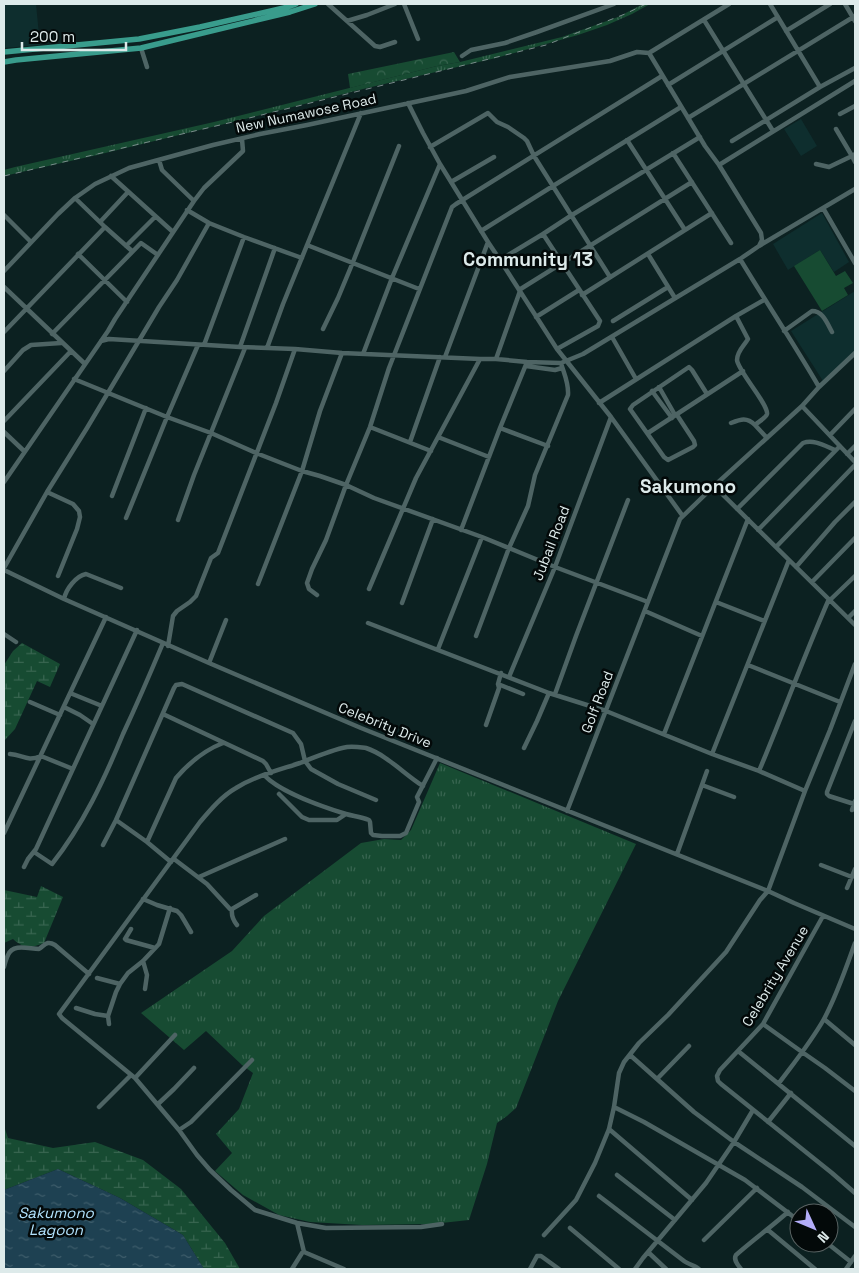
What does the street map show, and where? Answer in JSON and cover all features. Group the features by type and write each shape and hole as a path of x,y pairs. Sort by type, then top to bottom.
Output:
{"main road":[{"path":"4,52 139,39 200,28 296,4"},
{"path":"4,62 142,48 290,12 314,4"},
{"path":"139,39 142,48"}],"street":[{"path":"328,4 377,47 395,42"},
{"path":"347,21 395,4"},
{"path":"404,4 418,39"},
{"path":"462,56 471,50 505,43 614,4"},
{"path":"729,4 648,53 761,233 762,240 760,246"},
{"path":"770,4 820,87"},
{"path":"786,31 830,4"},
{"path":"688,118 855,18 845,4"},
{"path":"668,86 778,17"},
{"path":"704,20 773,131"},
{"path":"142,48 147,67"},
{"name":"New Numawose Road","path":"4,271 74,198 95,184 128,168 260,134 466,91 510,77 610,60 637,52 648,53"},
{"path":"732,141 820,87 855,68"},
{"path":"318,596 309,589 307,583 326,540 370,427 394,355 451,210 456,204 662,76"},
{"path":"719,165 855,81"},
{"path":"408,103 462,201 557,350 611,417 682,515 802,406 855,353"},
{"path":"840,114 855,106"},
{"path":"481,232 681,107"},
{"path":"267,348 361,112"},
{"path":"430,146 488,113 497,122 524,138 610,277"},
{"path":"836,129 854,155 855,162"},
{"path":"500,260 700,136"},
{"path":"4,482 101,342 194,200 243,151 242,139"},
{"path":"627,140 685,230"},
{"path":"323,329 353,262 399,146"},
{"path":"674,153 731,243"},
{"path":"816,164 829,166 854,155"},
{"path":"451,182 494,157"},
{"path":"159,160 162,170 194,200"},
{"path":"363,354 392,278 440,164"},
{"path":"111,176 173,232"},
{"path":"496,359 519,290 692,182"},
{"path":"101,342 106,339 243,348 496,359 527,364 562,366 567,361 612,337 855,189"},
{"path":"100,222 128,192"},
{"path":"74,198 132,251"},
{"path":"824,208 853,254 855,263"},
{"path":"187,210 244,237 302,258"},
{"path":"536,317 610,277 712,213"},
{"path":"4,214 31,242"},
{"path":"126,246 155,217"},
{"path":"4,569 47,492 177,280 210,222"},
{"path":"4,332 105,227"},
{"path":"544,234 598,318 599,324 557,350"},
{"path":"136,237 158,255"},
{"path":"126,518 167,417 201,345 244,237"},
{"path":"410,442 488,242"},
{"path":"52,334 141,243"},
{"path":"307,245 419,289"},
{"path":"178,520 243,348 275,248"},
{"path":"78,254 127,302"},
{"path":"648,254 675,298"},
{"path":"740,259 819,387"},
{"path":"613,321 668,286"},
{"path":"4,287 84,364"},
{"path":"599,402 764,300"},
{"path":"784,331 812,311 816,311 821,314 832,332"},
{"path":"736,316 748,337 737,360 767,411 766,416 755,425"},
{"path":"612,337 636,379"},
{"path":"4,371 23,350 31,345 62,343"},
{"path":"34,852 52,864 71,837 98,790 166,645 173,616 194,599 211,558 218,553 295,349"},
{"path":"4,421 71,351"},
{"path":"258,584 302,471 320,411 342,353"},
{"path":"370,589 416,478 480,359"},
{"path":"461,530 527,364"},
{"path":"476,636 509,548 528,506 535,475 568,395 567,381 562,366"},
{"path":"652,391 675,416 695,443 693,447 668,460 630,409 652,391 689,367 707,394"},
{"path":"648,433 743,370"},
{"path":"74,379 302,471 346,485 482,537 555,568 648,602"},
{"path":"659,387 675,416"},
{"path":"776,547 855,464 802,406"},
{"path":"112,496 146,408"},
{"path":"830,435 855,409"},
{"name":"Jubail Road","path":"509,676 555,568 611,417"},
{"path":"731,423 746,419 751,421 767,438"},
{"path":"370,427 430,451"},
{"path":"500,428 548,446"},
{"path":"5,435 24,452"},
{"path":"438,437 489,457"},
{"path":"737,509 803,443 817,443 835,450"},
{"path":"758,530 840,446"},
{"path":"847,454 855,446"},
{"path":"714,486 855,625"},
{"path":"47,492 73,504 79,511 80,517 58,576"},
{"path":"555,694 628,500"},
{"path":"796,567 855,502"},
{"name":"Golf Road","path":"567,811 682,515"},
{"path":"402,603 434,519"},
{"path":"664,734 748,519"},
{"path":"438,649 482,537"},
{"path":"812,582 855,538"},
{"path":"712,754 789,560"},
{"name":"Celebrity Drive","path":"4,569 64,599 137,630 166,645 361,728 768,891 855,929"},
{"path":"64,599 70,585 83,574 121,588"},
{"path":"759,771 829,600 855,576"},
{"path":"716,602 764,621"},
{"path":"645,611 702,636"},
{"path":"848,618 855,611"},
{"path":"4,833 106,617"},
{"path":"208,663 226,620"},
{"path":"368,623 549,692 606,711 805,791"},
{"path":"24,867 34,852 137,630"},
{"path":"4,634 16,642"},
{"path":"544,1235 576,1200 595,1163 608,1130 614,1107 619,1073 624,1062 726,952 768,891 855,664"},
{"path":"748,665 840,702"},
{"path":"486,725 499,688 498,684 501,673"},
{"path":"104,845 174,688 176,685 182,684 293,733 302,744 305,761 308,765 317,772 376,800"},
{"path":"498,684 523,694"},
{"path":"524,748 549,692"},
{"path":"70,693 102,706"},
{"path":"30,702 60,716"},
{"path":"64,707 93,724"},
{"path":"163,714 263,761 271,773"},
{"path":"852,810 855,803 829,796 827,792 855,721"},
{"path":"147,842 176,778 197,758 224,743"},
{"path":"422,786 390,762 366,748 354,746 264,775 237,787 226,795 200,822 59,1014 133,1077 158,1104 210,1170 255,1210 297,1223 331,1229 421,1227 442,1224"},
{"path":"10,754 17,754 28,759 41,756 73,769"},
{"path":"264,775 272,782 300,797 368,820 371,833 374,835 403,834 406,832 418,802 417,797 437,758"},
{"path":"677,854 707,771"},
{"path":"702,785 734,797"},
{"path":"279,794 302,816 309,820 338,820 346,814"},
{"path":"116,820 199,877 227,908 232,909 256,895"},
{"path":"199,877 285,839"},
{"path":"821,865 852,877"},
{"path":"847,888 855,869"},
{"path":"143,899 179,913 191,932"},
{"path":"109,1024 108,1016 120,984 128,973 155,948 161,939 170,908"},
{"path":"232,909 231,914 237,925"},
{"name":"Celebrity Avenue","path":"753,1110 721,1084 717,1079 718,1074 763,1024 823,916"},
{"path":"131,929 125,938 126,940 155,948"},
{"path":"4,967 8,954 15,948 38,949 48,942 55,945 89,974"},
{"path":"779,1083 824,1018 841,981 855,943"},
{"path":"143,961 147,975 145,989"},
{"path":"97,978 120,984"},
{"path":"76,1008 108,1016"},
{"path":"824,1018 855,1045"},
{"path":"763,1024 855,1092"},
{"path":"99,1108 175,1035"},
{"path":"657,1079 688,1046"},
{"path":"738,1051 855,1146"},
{"path":"630,1056 694,1112 734,1142 802,1187 855,1227"},
{"path":"179,1130 191,1122 252,1060"},
{"path":"158,1104 194,1068"},
{"path":"768,1122 791,1093"},
{"path":"614,1107 718,1164 756,1188 788,1212 736,1255 735,1262 741,1269"},
{"path":"635,1269 706,1182 734,1142 753,1110 832,1172 855,1193"},
{"path":"608,1130 692,1200"},
{"path":"617,1175 674,1220"},
{"path":"704,1240 756,1188"},
{"path":"598,1196 684,1261 699,1269"},
{"path":"297,1223 304,1252"},
{"path":"570,1228 619,1269"},
{"path":"768,1230 814,1269"},
{"path":"304,1252 344,1269"},
{"path":"292,1269 298,1257 304,1252"},
{"path":"648,1252 666,1269"},
{"path":"839,1252 851,1262"},
{"path":"530,1269 537,1256 541,1256 558,1269"},
{"path":"846,1269 855,1256"},
{"path":"327,1269 330,1264"}],"shaded area":[{"path":"4,4 36,4 40,45 4,48"},
{"path":"801,119 817,146 801,156 784,129"},
{"path":"822,213 849,262 834,272 820,250 788,270 773,244"},
{"path":"855,291 855,352 823,381 791,331"}],"green space":[{"path":"643,4 650,4 607,25 496,58 4,176 4,170 15,167 214,122 562,37 618,17"},
{"path":"454,52 460,62 350,88 348,74"},
{"path":"820,250 836,276 845,271 853,283 844,288 848,295 822,311 794,266"},
{"path":"22,643 60,664 50,687 37,681 15,729 4,741 4,665 13,651"},
{"path":"440,763 636,844 558,1001 516,1108 497,1123 487,1164 469,1220 432,1224 362,1225 310,1222 279,1215 243,1195 215,1171 232,1153 216,1134 239,1109 253,1073 206,1031 184,1050 141,1013 232,951 264,916 361,843 384,839 401,840 411,830"},
{"path":"41,886 63,897 44,943 28,947 21,945 13,939 4,943 4,890 37,897"},
{"path":"4,1126 8,1138 53,1148 95,1142 143,1160 181,1189 225,1243 240,1269 204,1269 183,1235 120,1198 58,1169 4,1190"}],"water":[{"name":"Sakumono Lagoon","path":"58,1169 120,1198 183,1235 204,1269 4,1269 4,1190"}],"railway":[{"path":"4,176 546,45 646,4"}],"district":[{"name":"Community 13","path":"528,259"},
{"name":"Sakumono","path":"688,486"}]}
